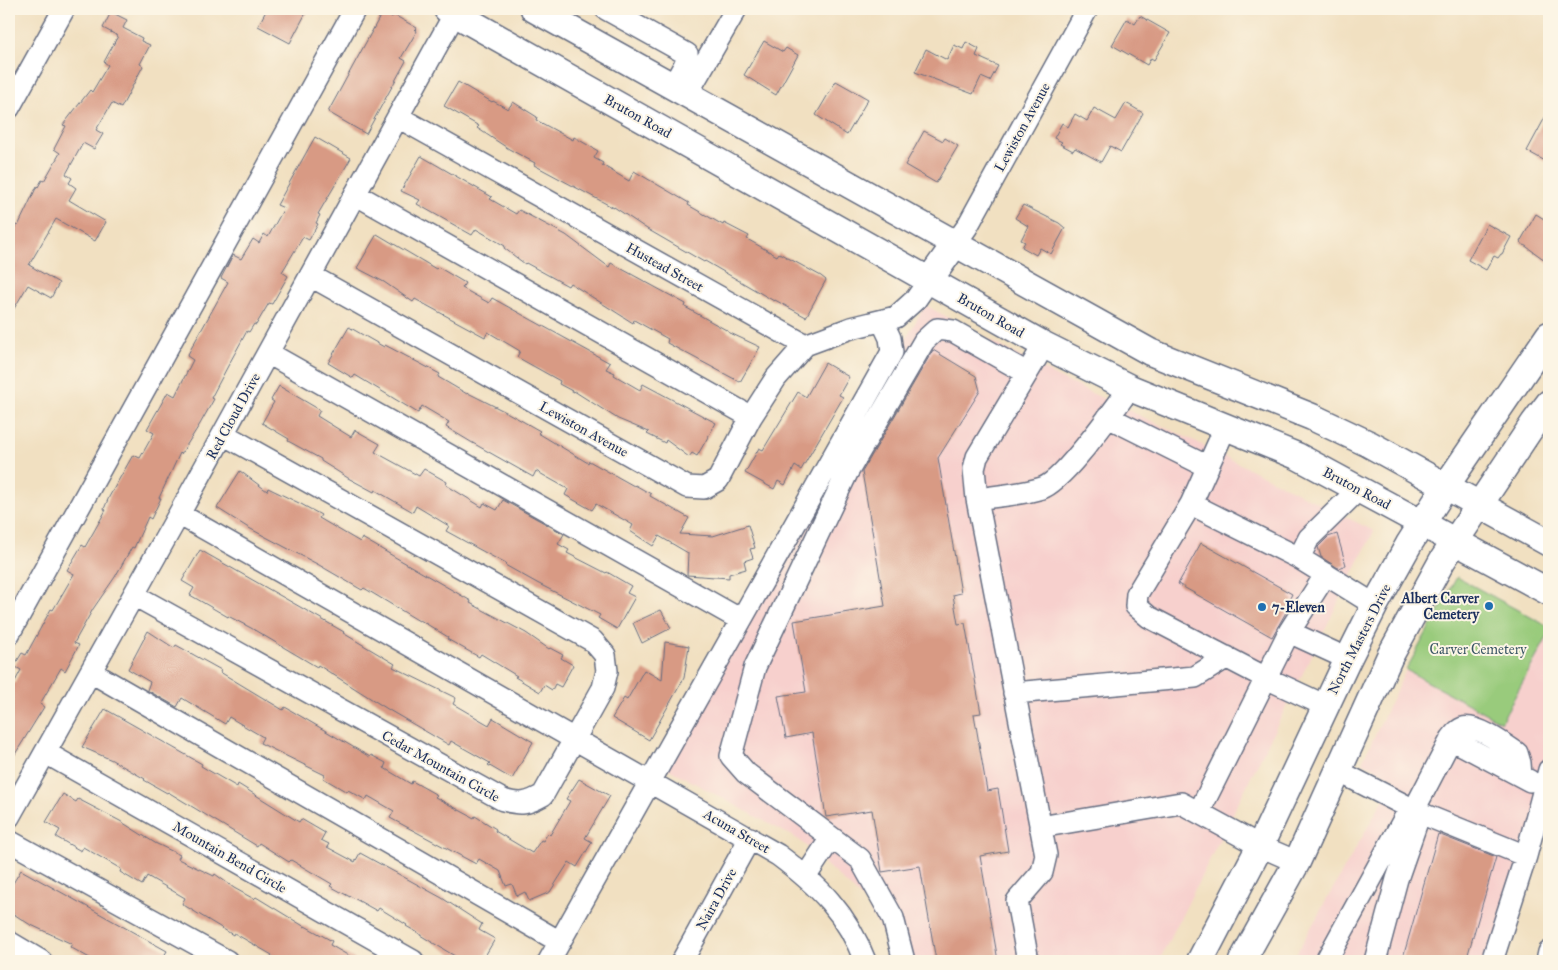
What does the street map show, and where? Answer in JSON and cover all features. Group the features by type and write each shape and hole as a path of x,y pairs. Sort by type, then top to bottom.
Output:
{"main road":[{"path":"534,9 1150,352 1312,417 1369,444 1549,544"},
{"name":"Bruton Road","path":"453,10 1044,345 1130,388 1297,456 1549,592"},
{"path":"668,132 680,90"},
{"path":"930,279 955,244"},
{"name":"North Masters Drive","path":"1200,961 1260,846 1375,604 1446,486 1549,335"},
{"path":"1130,388 1150,352"},
{"path":"1242,961 1297,862 1390,656 1442,561 1549,403"}],"street":[{"path":"9,108 64,9"},
{"path":"9,634 355,9"},
{"path":"606,9 686,54 680,90"},
{"path":"680,90 736,9"},
{"name":"Lewiston Avenue","path":"955,244 967,227 1087,9"},
{"name":"Red Cloud Drive","path":"9,818 311,276 398,117 453,10"},
{"name":"Hustead Street","path":"398,117 805,345"},
{"path":"355,194 751,417"},
{"name":"Lewiston Avenue","path":"311,276 687,487 704,488 718,480 751,417 776,378 805,345"},
{"path":"805,345 851,328 896,317 916,299 930,279"},
{"path":"549,961 892,352 890,338 882,321"},
{"path":"904,961 893,918 860,859 746,773 731,756 755,667 847,473 924,341 937,329 953,331 1027,373"},
{"path":"1028,961 1017,901 1042,872 1046,855 977,499 974,469 977,457 1044,345"},
{"path":"268,353 741,620"},
{"path":"977,499 1043,488 1060,477 1130,388"},
{"path":"1108,417 1208,467"},
{"path":"1226,426 1191,504 1137,594 1136,606 1149,617 1266,678 1326,706"},
{"name":"Cedar Mountain Circle","path":"134,594 503,800 516,804 529,803 544,794 602,688 607,671 605,654 593,641 223,434"},
{"path":"1299,558 1309,538 1360,489"},
{"path":"1191,504 1299,558 1375,604"},
{"name":"Acuna Street","path":"179,514 778,855 806,876 836,907 857,940 865,961"},
{"path":"1199,812 1289,632 1326,574"},
{"path":"1289,632 1348,658"},
{"path":"1014,692 1195,677 1227,658"},
{"path":"91,672 560,942"},
{"path":"1326,961 1415,810 1451,739 1456,732 1463,728 1474,727 1516,753 1520,763 1520,776 1547,779 1526,856 1492,961"},
{"name":"Mountain Bend Circle","path":"46,753 413,961"},
{"path":"1338,771 1415,810 1526,856"},
{"path":"1040,827 1181,803 1260,846 1297,862"},
{"path":"1374,961 1398,879 1415,810"},
{"name":"Naira Drive","path":"682,961 750,838"},
{"path":"806,876 831,838"},
{"path":"9,840 227,961"},
{"path":"9,942 42,961"},
{"path":"1547,961 1549,952"}],"shaded area":[{"path":"925,305 1057,377 1188,438 1374,531 1159,961 897,961 864,900 799,840 665,767"},
{"path":"1549,634 1549,798 1498,961 1292,961 1395,779 1362,762 1406,670 1501,721"}],"green space":[{"name":"Carver Cemetery","path":"1457,577 1549,627 1549,634 1501,722 1406,670"}],"building":[{"path":"267,9 308,9 290,43 258,26"},
{"path":"383,11 417,28 415,30 417,31 401,58 406,61 366,134 328,112"},
{"path":"111,12 127,20 123,28 142,38 141,41 150,45 140,64 143,66 121,108 112,103 96,130 103,134 94,149 83,143 66,174 72,178 69,183 76,188 69,200 106,222 95,241 56,219 29,265 59,283 51,298 28,285 9,317 9,238 16,225 18,226 37,186 42,180 44,181 60,153 54,149 66,126 63,125 90,90 92,92 108,65 104,62 118,36 103,28"},
{"path":"1140,16 1170,33 1154,60 1151,58 1147,65 1112,45 1127,19 1135,24"},
{"path":"764,41 783,52 786,48 798,55 776,95 744,75"},
{"path":"966,42 979,49 976,56 998,66 990,81 981,77 973,94 915,72 926,49 947,60 954,45 963,49"},
{"path":"836,81 868,99 847,135 816,115"},
{"path":"458,82 508,109 513,102 537,117 536,120 573,140 574,137 598,151 594,158 629,181 634,171 723,225 724,223 749,236 747,239 777,256 779,253 821,276 826,280 806,317 704,262 647,229 614,207 534,165 535,163 477,128 479,126 444,106"},
{"path":"1126,103 1143,113 1121,152 1110,146 1101,162 1075,148 1073,151 1060,144 1062,142 1054,138 1062,123 1068,127 1075,114 1087,121 1094,108 1116,120"},
{"path":"1549,110 1549,163 1527,151"},
{"path":"924,131 943,141 945,138 958,146 936,183 905,165"},
{"path":"315,137 351,158 318,214 320,215 316,223 318,224 309,240 303,237 282,272 288,276 272,304 269,303 256,325 254,324 249,332 247,331 211,398 214,399 180,453 151,519 148,517 134,548 132,547 115,577 93,609 74,643 79,645 65,671 61,668 40,704 44,707 9,764 9,693 21,670 14,666 22,653 26,655 51,609 53,610 74,574 67,570 82,545 85,547 106,510 104,509 109,497 133,455 140,458 154,433 147,429 168,392 175,396 193,360 187,356 228,282 221,278 233,255 241,259 253,239 259,243 264,234 268,237 284,208 277,205"},
{"path":"421,156 492,197 490,199 516,214 519,210 566,235 609,267 611,263 686,304 685,307 728,332 760,347 740,382 667,343 668,339 634,320 633,323 570,283 568,286 525,264 504,248 505,246 476,229 472,235 417,204 420,200 401,191"},
{"path":"1023,205 1059,223 1065,228 1051,254 1040,248 1036,255 1022,247 1025,242 1021,240 1028,226 1015,218"},
{"path":"1536,214 1549,222 1549,263 1520,242"},
{"path":"1487,224 1511,237 1502,254 1498,258 1494,256 1486,270 1468,260"},
{"path":"377,234 436,269 438,267 465,283 462,288 489,303 492,298 610,363 606,369 640,390 643,384 716,423 697,456 692,453 689,457 666,440 665,443 647,434 649,432 618,419 574,391 559,384 560,381 517,357 520,351 488,332 485,337 415,299 413,302 384,282 357,268"},
{"path":"349,327 384,347 385,345 440,374 438,377 540,431 538,433 588,463 589,461 651,494 650,496 689,518 680,534 713,536 748,525 755,548 750,549 753,558 744,561 746,569 729,574 729,578 687,575 688,553 659,536 653,546 630,531 633,525 596,504 592,510 565,495 568,489 536,471 533,477 446,427 449,422 422,406 418,413 355,375 353,378 328,363"},
{"path":"933,350 976,376 980,391 938,458 961,593 953,595 958,624 965,623 981,713 974,714 987,791 998,789 1008,851 980,856 998,961 936,961 920,866 882,872 872,810 826,817 812,733 786,738 778,696 806,692 794,621 885,606 862,472"},
{"path":"825,363 849,377 839,395 843,397 841,401 801,470 795,466 785,485 778,481 774,489 745,473 759,448 763,450 798,392 806,397"},
{"path":"279,386 320,410 317,416 351,437 355,430 380,444 375,452 419,476 424,469 447,482 446,485 482,507 484,503 497,510 503,500 564,534 558,544 569,550 567,553 631,586 627,593 635,597 617,629 598,618 600,615 537,583 446,531 449,526 416,506 413,512 375,490 374,492 348,478 262,423 274,402 271,400"},
{"path":"240,471 267,491 268,488 321,515 319,518 360,542 362,538 471,601 470,603 526,633 549,649 563,655 561,658 573,665 561,687 555,684 552,690 544,685 540,692 481,654 479,657 364,588 362,590 247,527 217,508"},
{"name":"7-Eleven","path":"1337,534 1346,565 1338,568 1321,557 1318,547 1328,537"},
{"path":"1201,543 1292,594 1290,598 1293,600 1272,637 1178,584"},
{"path":"200,550 344,632 395,664 393,667 456,698 453,704 489,725 493,718 533,742 512,779 488,765 490,763 451,741 449,745 318,665 317,667 190,595 194,588 182,581"},
{"path":"661,610 671,628 642,643 633,623"},
{"path":"148,631 174,648 176,645 221,670 220,672 283,710 285,707 370,757 371,755 386,763 384,768 411,784 412,781 437,795 435,797 474,818 475,816 496,829 495,831 532,853 548,833 550,835 570,801 566,799 579,779 610,796 585,838 592,842 577,867 569,862 550,892 529,901 525,892 517,896 512,884 506,886 500,871 479,859 476,864 390,818 394,811 368,796 366,800 348,790 347,792 323,778 325,775 260,743 263,737 229,717 225,724 182,698 177,707 147,690 150,682 128,669"},
{"path":"665,642 689,646 684,678 649,740 612,718 624,698 627,700 644,670 662,680"},
{"path":"105,709 202,764 201,766 237,787 238,784 299,822 301,819 325,833 321,840 329,844 327,847 355,862 360,853 442,898 482,924 479,930 495,939 482,961 463,961 379,908 377,911 350,897 291,860 289,862 259,843 257,846 112,760 82,747"},
{"path":"63,794 76,802 78,799 120,821 155,843 180,855 178,859 214,876 215,874 234,888 254,899 256,897 332,941 330,945 358,961 268,961 272,955 234,933 233,935 182,904 185,898 147,876 142,885 120,872 121,869 83,847 81,851 56,837 60,830 46,822"},
{"path":"1438,834 1496,857 1466,961 1402,961"},
{"path":"21,870 167,951 161,961 95,961 70,947 72,944 29,924 9,911 9,890"}],"place":[{"name":"Albert Carver Cemetery","path":"1489,606"},
{"name":"7-Eleven","path":"1262,607"}]}
